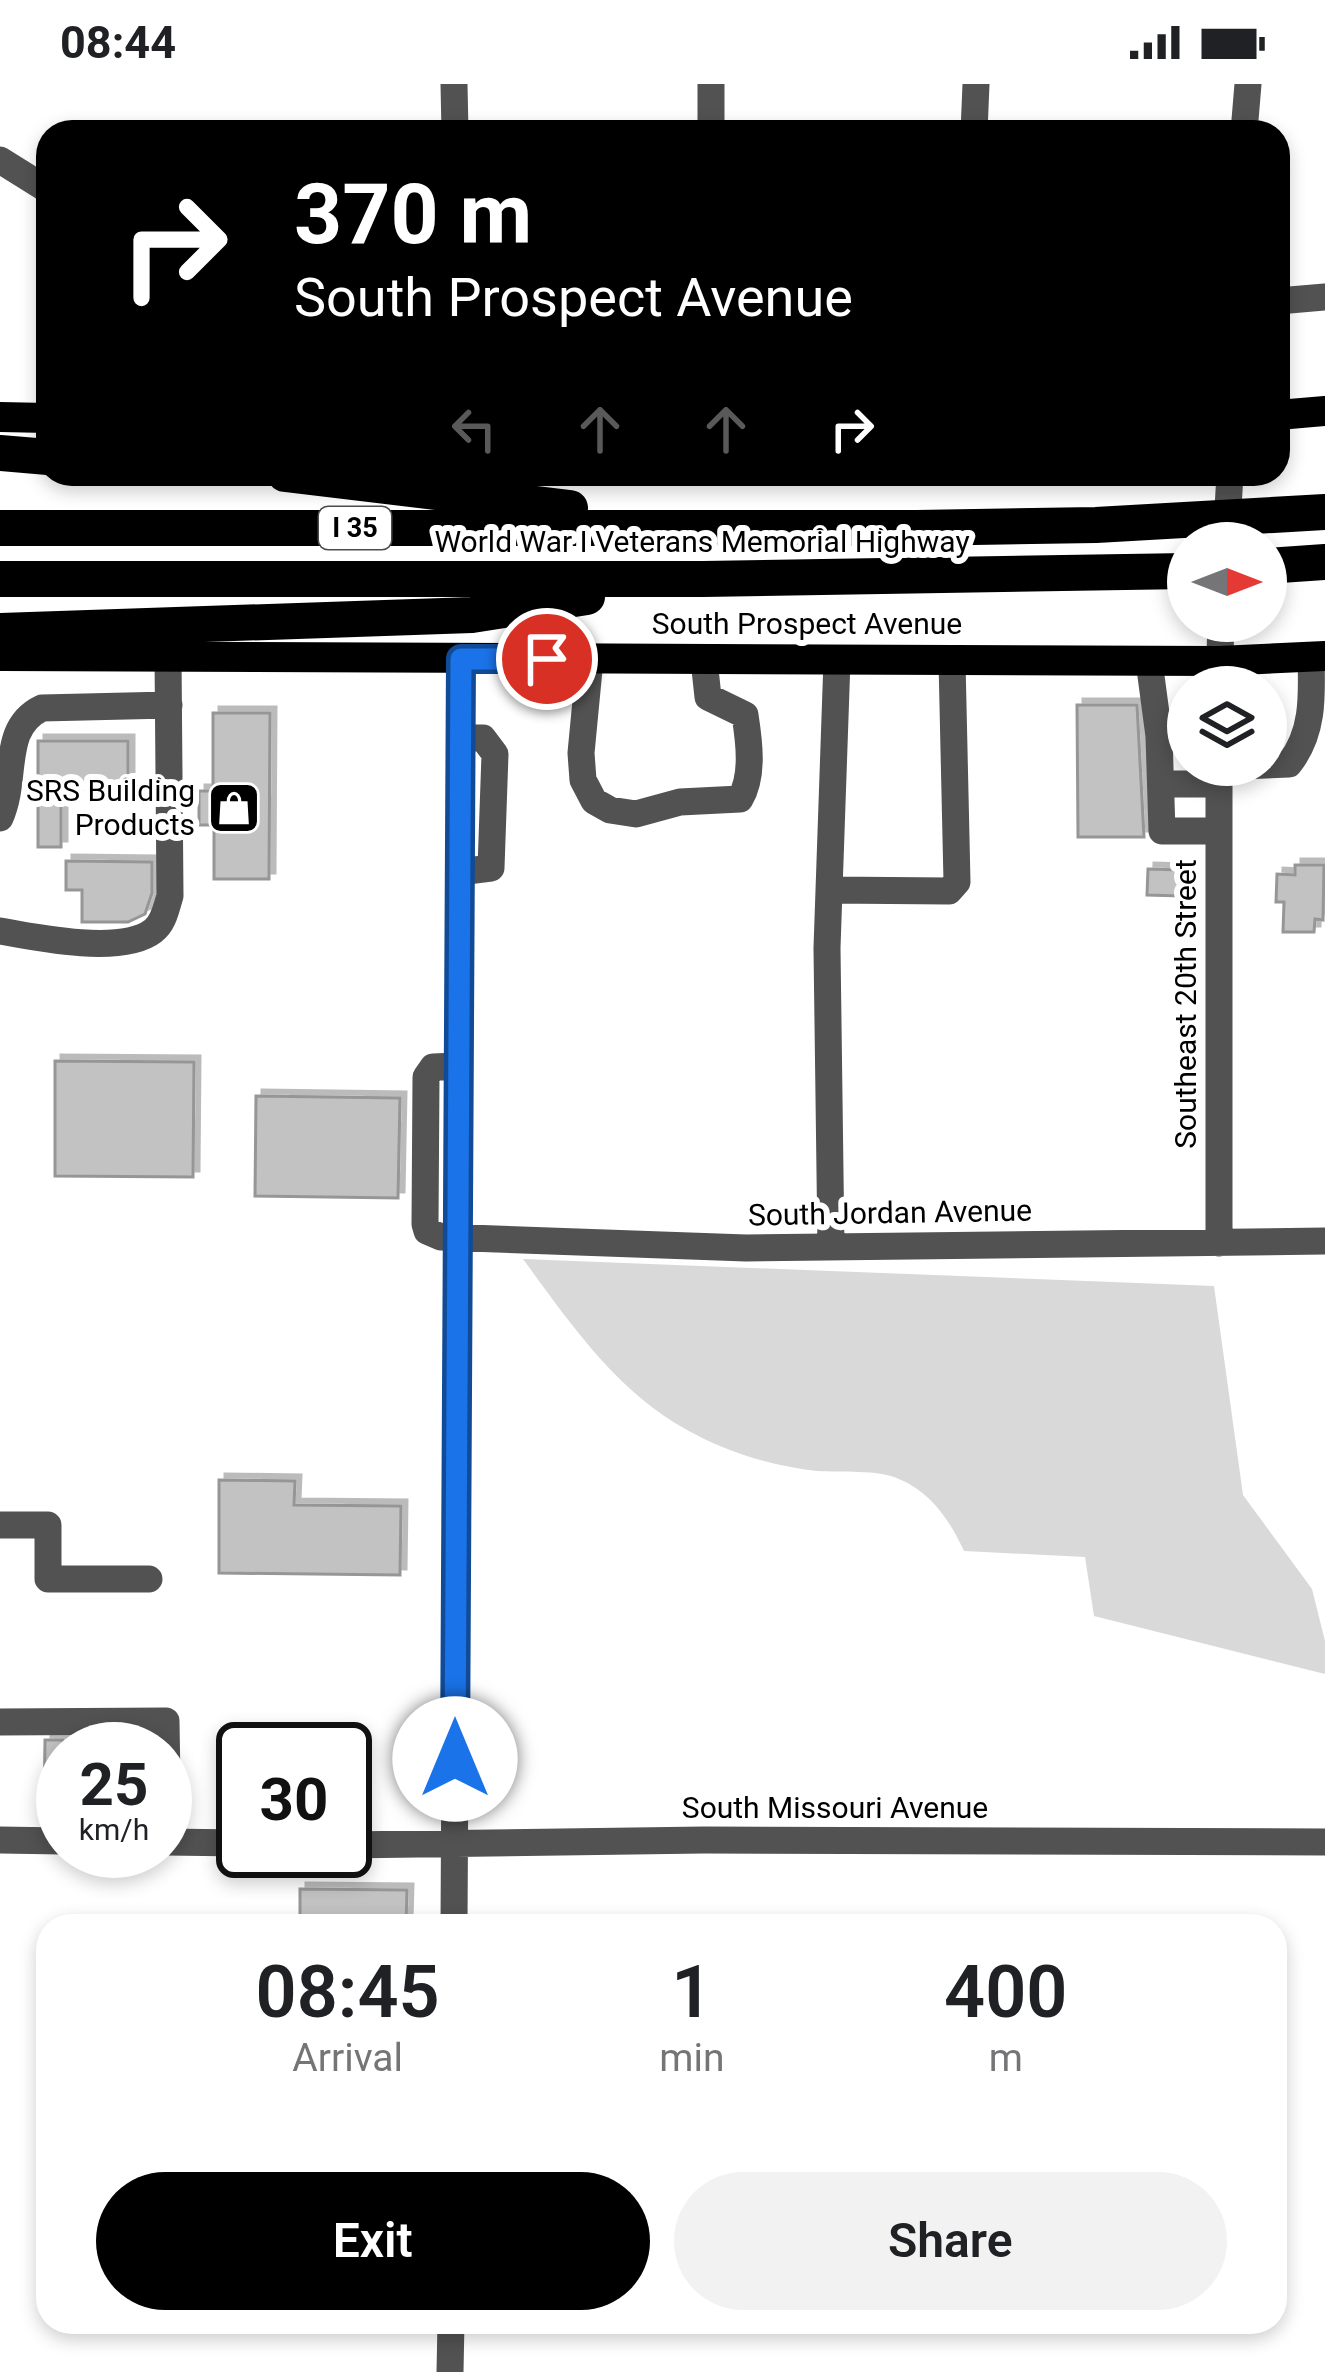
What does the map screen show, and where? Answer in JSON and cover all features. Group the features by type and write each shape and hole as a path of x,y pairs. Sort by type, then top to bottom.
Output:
{"highway":[{"path":"0,453 36,456"},
{"path":"404,486 710,527"},
{"name":"World War I Veterans Memorial Highway","path":"0,528 1096,525 1325,512"},
{"path":"1287,566 1325,566"},
{"name":"World War I Veterans Memorial Highway","path":"0,580 703,579 1167,572"},
{"path":"0,631 472,615 703,579"}],"main road":[{"path":"1290,414 1325,411"},
{"path":"0,418 36,418"},
{"name":"South Prospect Avenue","path":"0,656 1149,661 1176,666"},
{"name":"South Prospect Avenue","path":"1263,666 1318,656"}],"street":[{"path":"454,84 455,120"},
{"path":"711,84 711,120"},
{"path":"974,120 976,84"},
{"path":"1245,120 1248,84"},
{"path":"0,160 36,182"},
{"path":"1290,300 1325,297"},
{"path":"1227,522 1229,486"},
{"path":"0,931 67,943 115,941 150,934 161,923 170,896 169,656"},
{"path":"1287,764 1304,746 1318,656"},
{"path":"454,1914 461,659"},
{"path":"590,659 583,780 594,801 610,810 636,814 680,802 740,799 744,794 748,782 745,715 708,697 704,660"},
{"path":"831,1247 830,890 837,660"},
{"path":"830,890 949,891 957,882 952,661"},
{"path":"1149,661 1162,831 1219,831"},
{"path":"0,818 5,743 13,725 26,713 42,708 169,705"},
{"path":"1161,784 1167,783"},
{"name":"Southeast 20th Street","path":"1219,786 1220,1243"},
{"path":"455,1238 433,1236 425,1225 426,1076 433,1067 457,1066"},
{"name":"South Jordan Avenue","path":"455,1238 669,1247 1325,1241"},
{"path":"0,1525 47,1525 47,1579 149,1579"},
{"path":"0,1722 166,1722"},
{"path":"0,1840 36,1841"},
{"name":"South Missouri Avenue","path":"372,1845 704,1840 1325,1842"},
{"path":"450,2372 451,2334"}],"shaded area":[{"path":"523,1259 1214,1286 1243,1495 1312,1589 1325,1641 1325,1674 1094,1616 1085,1557 964,1551 939,1509 899,1479 783,1466 702,1438 661,1414 616,1376"}],"building":[{"path":"1077,705 1137,705 1144,837 1078,837"},
{"name":"SRS Building Products","path":"213,713 270,713 269,879 214,879 214,825 199,825 199,791 213,791"},
{"path":"38,741 128,741 128,796 61,796 61,847 38,847"},
{"path":"66,861 152,862 152,893 145,914 128,922 82,922 82,890 66,890"},
{"path":"1295,865 1324,865 1323,920 1315,919 1314,932 1283,932 1284,902 1276,902 1277,874 1295,875"},
{"path":"1148,869 1182,870 1181,896 1147,895"},
{"path":"55,1061 194,1062 193,1177 55,1176"},
{"path":"256,1096 400,1098 398,1198 255,1196"},
{"path":"219,1480 295,1481 294,1505 401,1506 400,1575 219,1573"},
{"path":"300,1889 407,1890 406,1914 300,1914"}],"place":[{"name":"SRS Building Products","path":"234,808"}],"route":[{"path":"455,1759 461,659 547,659"}]}
